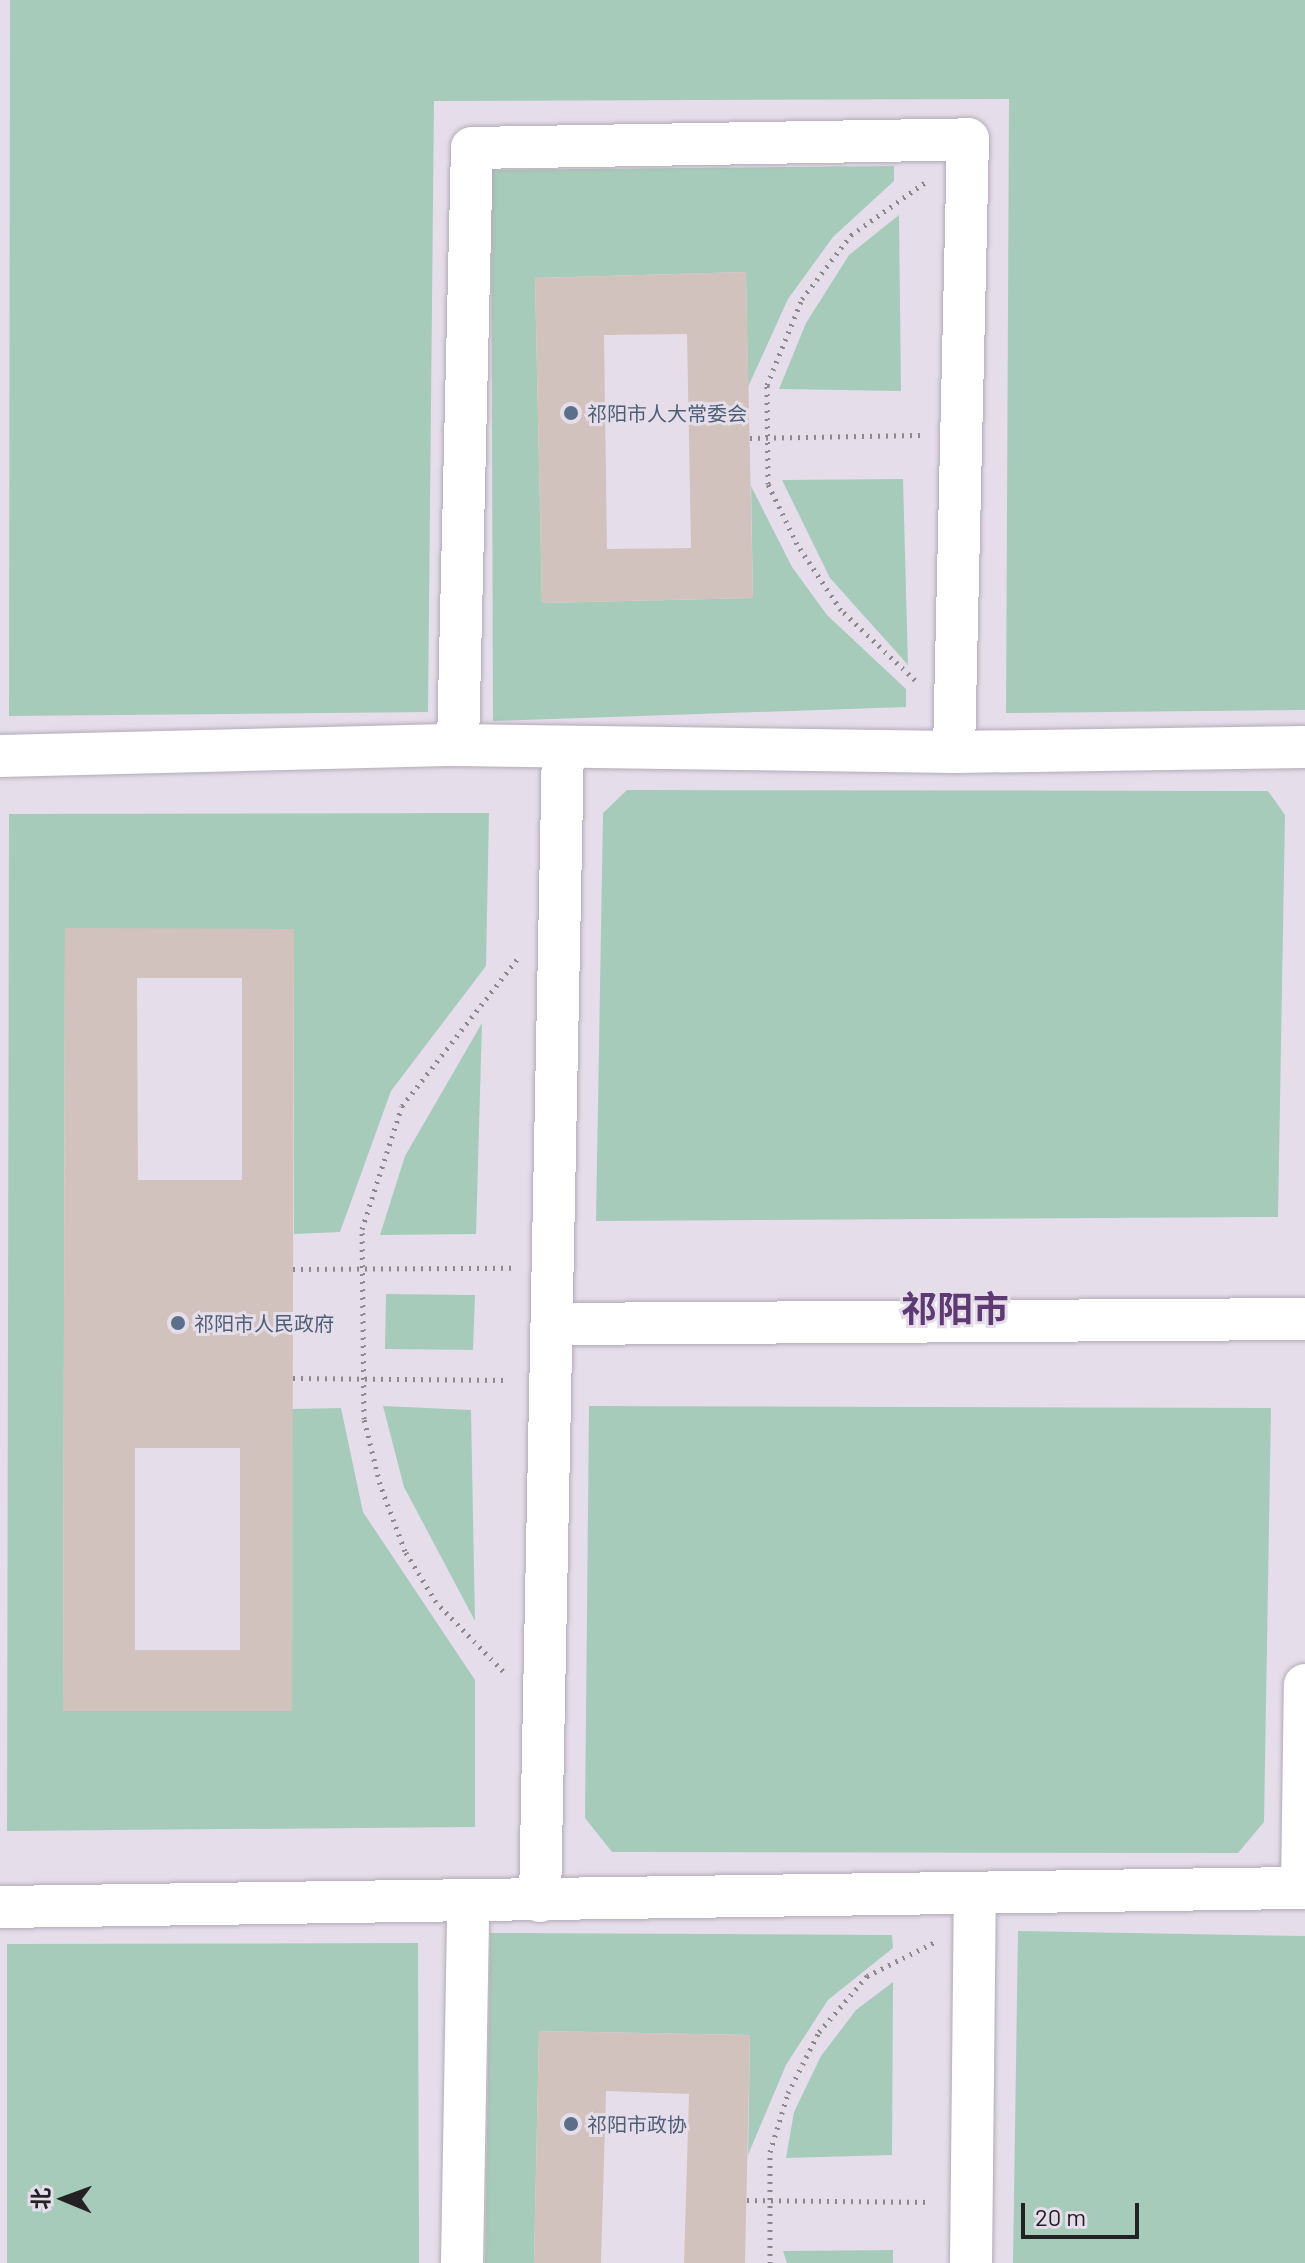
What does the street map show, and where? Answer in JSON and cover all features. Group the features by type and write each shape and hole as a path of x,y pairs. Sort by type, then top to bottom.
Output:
{"street":[{"path":"458,745 472,148 968,139 954,752"},
{"path":"0,756 458,745 954,752 1305,747"},
{"path":"540,1901 563,747"},
{"path":"552,1324 1305,1319"},
{"path":"0,1907 540,1901 975,1912 1302,1888 1305,1685"},
{"path":"462,2263 468,1902"},
{"path":"971,2263 975,1912"}],"path":[{"path":"955,709 889,661 841,610 768,484 767,385 802,299 851,235 967,159"},
{"path":"750,438 961,434"},
{"path":"544,1704 471,1644 405,1551 364,1419 362,1229 402,1106 474,1004 559,912"},
{"path":"293,1269 553,1268"},
{"path":"293,1378 550,1381"},
{"path":"770,2263 768,2200 774,2137 819,2032 867,1976 975,1912"},
{"path":"747,2200 972,2203"}],"green space":[{"path":"10,0 1305,0 1305,710 1006,713 1009,99 434,101 428,712 9,716"},
{"path":"894,166 894,181 833,237 788,299 748,387 746,272 535,278 542,603 753,598 751,486 792,567 827,615 906,689 906,707 493,721 491,170"},
{"path":"899,215 901,391 779,389 806,323 849,255"},
{"path":"903,479 908,665 830,578 782,480"},
{"path":"627,790 1268,791 1285,815 1278,1217 596,1221 603,813"},
{"path":"489,813 486,966 391,1091 340,1232 294,1234 294,929 65,929 63,1710 292,1711 292,1409 341,1408 363,1512 475,1680 475,1827 7,1831 9,814"},
{"path":"482,1023 476,1234 380,1235 405,1156"},
{"path":"386,1294 475,1295 473,1350 385,1349"},
{"path":"383,1406 471,1410 475,1621 404,1487"},
{"path":"589,1406 1271,1408 1264,1822 1238,1853 612,1852 585,1818"},
{"path":"1018,1931 1305,1936 1305,2263 1013,2263"},
{"path":"490,1933 892,1935 893,1948 828,2000 786,2065 748,2155 750,2035 539,2031 534,2263 485,2263"},
{"path":"418,1943 419,2263 7,2263 7,1944"},
{"path":"893,1982 892,2155 786,2158 794,2112 821,2056 856,2010"},
{"path":"893,2250 893,2263 787,2263 783,2251"}],"building":[{"name":"祁阳市人大常委会","path":"746,272 753,598 542,603 535,278","holes":["687,334 691,548 607,549 604,335"]},
{"name":"祁阳市人民政府","path":"65,928 294,929 292,1711 63,1711","holes":["137,978 242,978 242,1180 138,1180","135,1448 240,1448 240,1650 135,1650"]},
{"name":"祁阳市政协","path":"539,2031 750,2035 745,2263 684,2263 689,2094 606,2091 601,2263 534,2263"}],"place":[{"name":"祁阳市人大常委会","path":"571,413"},
{"name":"祁阳市人民政府","path":"178,1323"},
{"name":"祁阳市政协","path":"571,2124"}],"district":[{"name":"祁阳市","path":"955,1308"}]}
